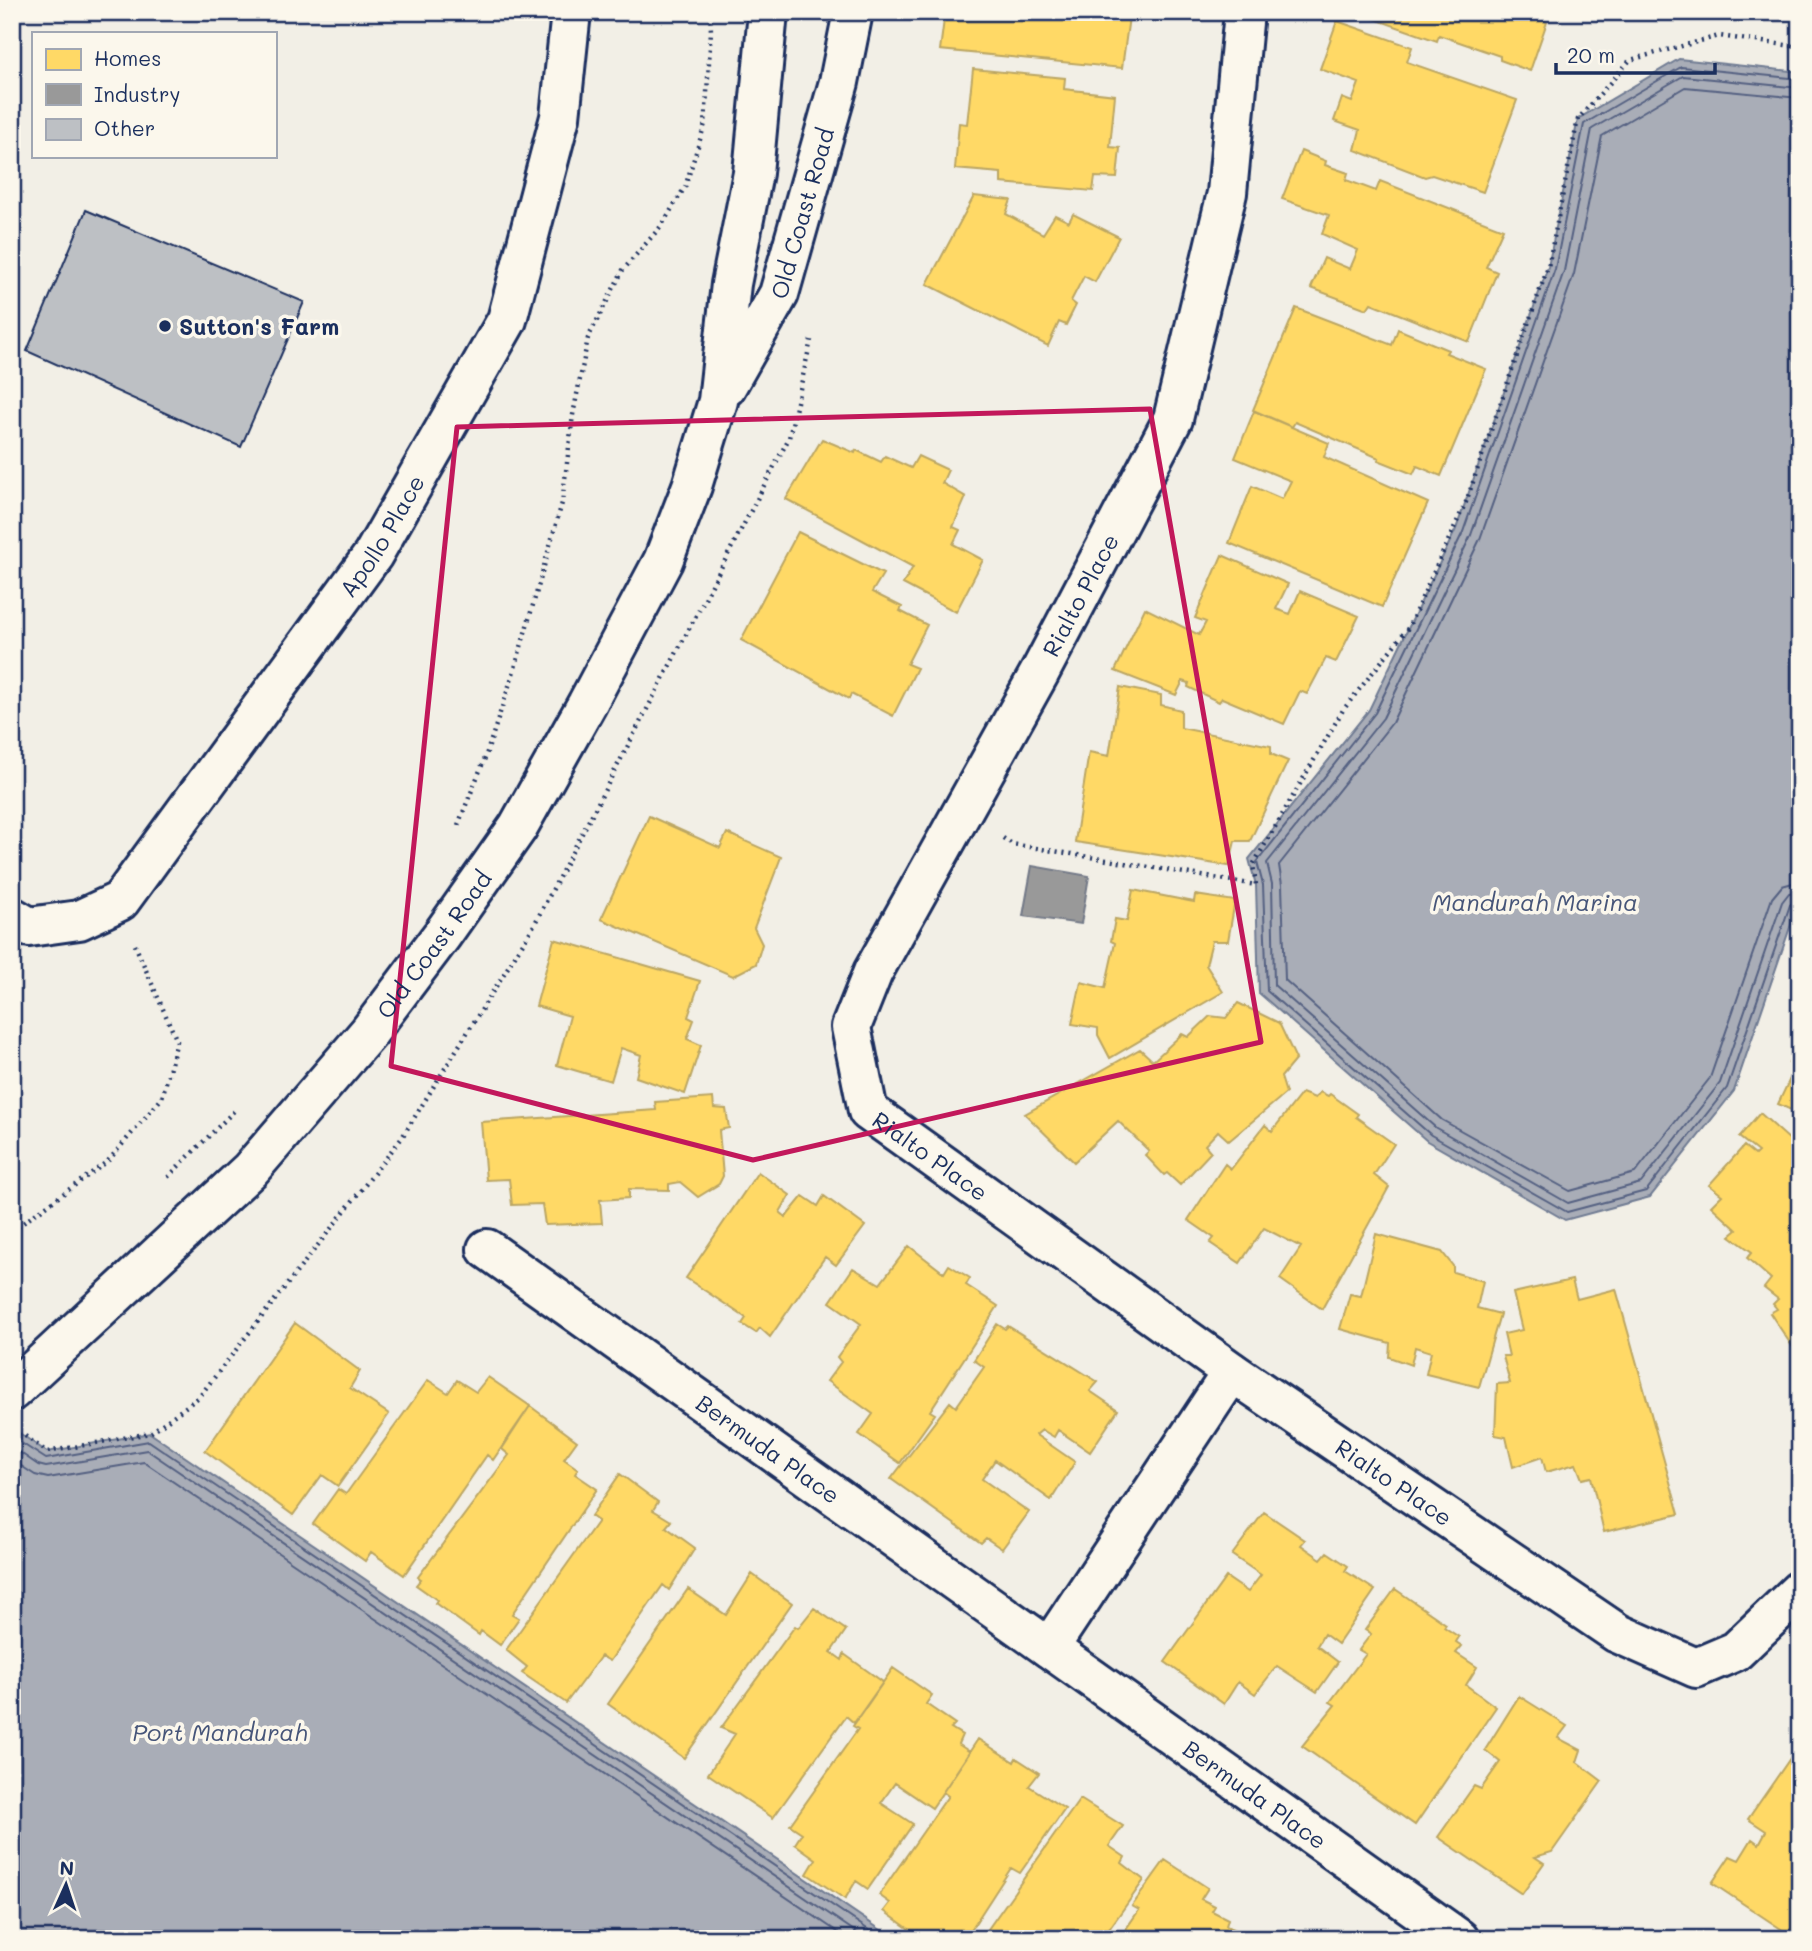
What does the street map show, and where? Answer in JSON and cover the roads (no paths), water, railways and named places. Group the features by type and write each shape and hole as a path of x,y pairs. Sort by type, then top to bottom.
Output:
{"street":[{"name":"Apollo Place","path":"12,917 29,927 79,920 120,901 373,555 507,320 560,117 570,12"},
{"name":"Old Coast Road","path":"12,1391 250,1170 369,1032 518,827 587,704 663,561 692,486 718,401 731,284 753,173 768,12"},
{"name":"Old Coast Road","path":"718,401 779,293 839,82 853,12"},
{"name":"Rialto Place","path":"1244,12 1227,193 1173,419 1046,660 873,972 851,1027 868,1111 1232,1372 1617,1633 1696,1668 1736,1651 1800,1590"},
{"name":"Bermuda Place","path":"487,1249 1459,1939"},
{"path":"1049,1648 1232,1372"}],"water":[{"name":"Mandurah Marina","path":"1679,59 1800,72 1800,898 1734,1091 1650,1197 1565,1220 1427,1141 1259,993 1256,885 1249,859 1369,710 1456,529 1548,267 1578,119"},
{"name":"Port Mandurah","path":"12,1428 47,1452 150,1433 894,1939 25,1939 12,1930"}],"place":[{"name":"Sutton's Farm","path":"165,326"}]}
